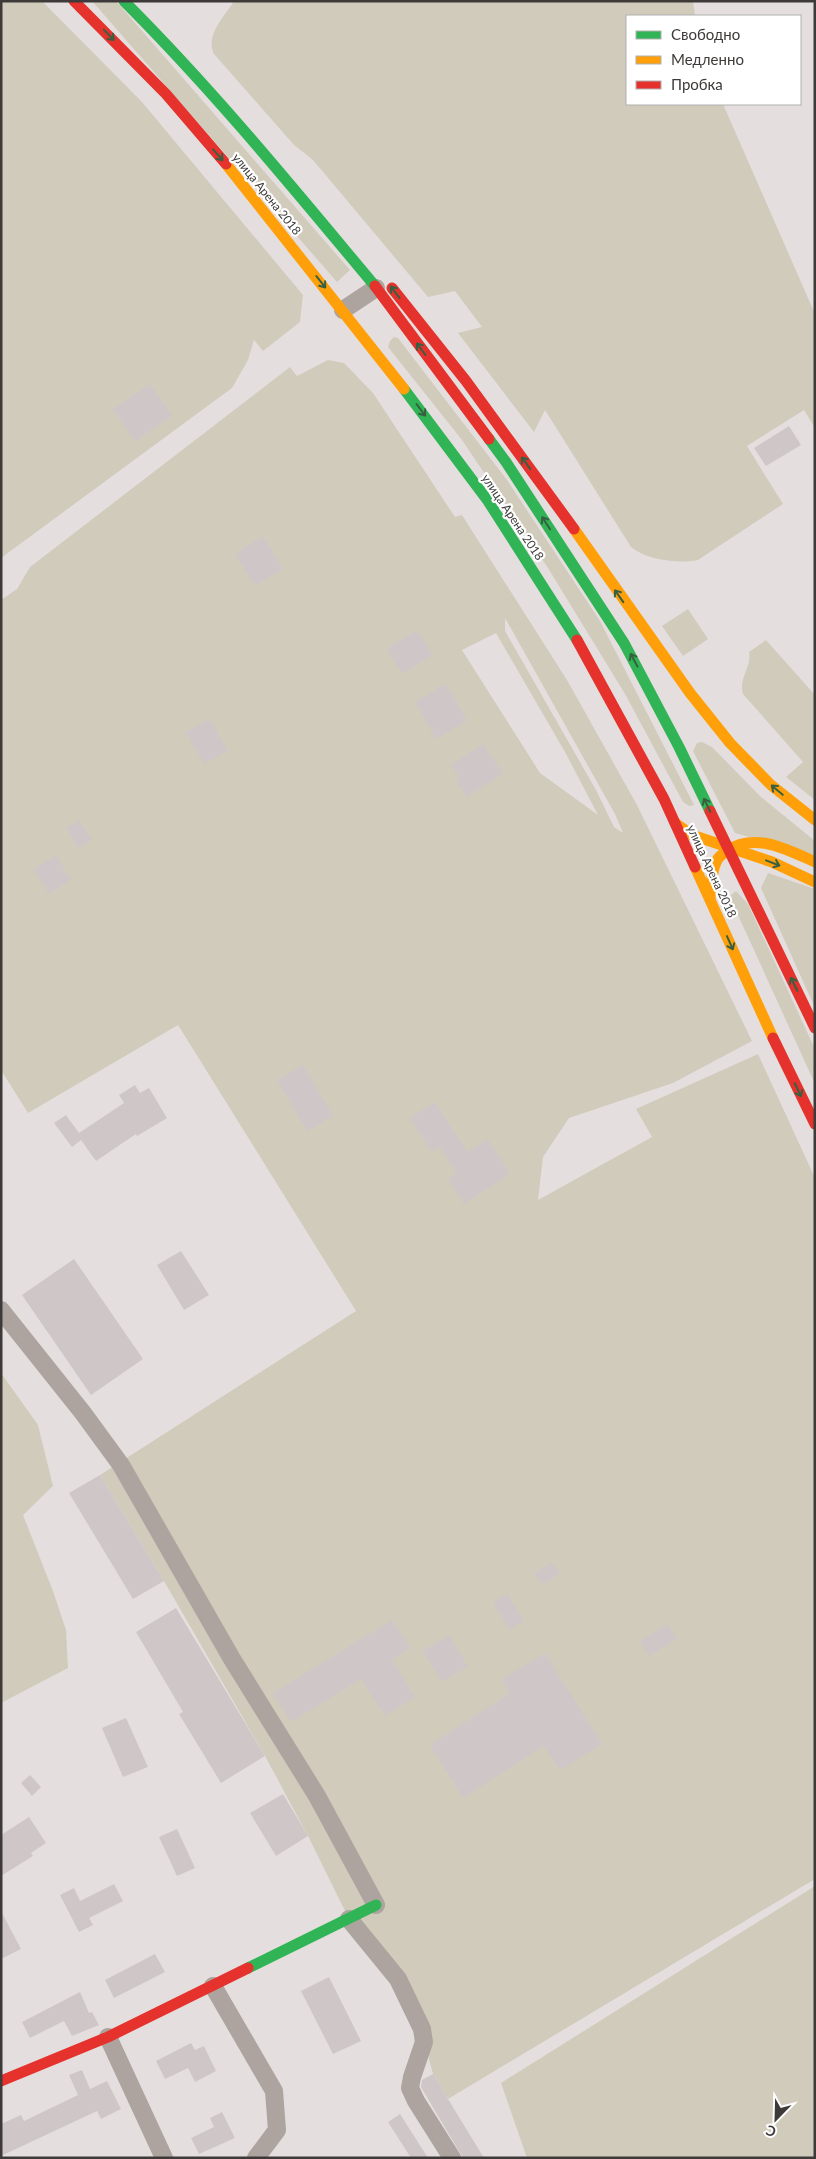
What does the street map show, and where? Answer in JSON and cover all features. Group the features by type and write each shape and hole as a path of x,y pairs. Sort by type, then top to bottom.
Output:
{"main road":[{"name":"улица Арена 2018","path":"74,1 166,94 242,183 420,407 488,500 583,650 675,823 770,1032 815,1124"},
{"name":"улица Арена 2018","path":"124,1 166,43 378,278 506,462 624,643 679,747 815,1028"},
{"path":"242,126 378,278 477,396 690,693 730,743 771,785 815,820"},
{"path":"675,823 692,835 772,862 815,882"},
{"path":"710,898 717,859 729,849 746,841 763,842 788,850 815,862"},
{"path":"1,2081 108,2037 376,1905"}],"street":[{"path":"343,310 378,278"},
{"path":"1,1310 84,1413 121,1465 232,1659 316,1796 376,1905"},
{"path":"349,1919 398,1979 422,2029 424,2042 410,2088 416,2101 452,2158"},
{"path":"213,1986 274,2090 276,2130 256,2158"},
{"path":"108,2037 164,2158"}],"shaded area":[{"path":"1,1 42,1 142,102 303,295 300,322 263,351 254,340 248,360 232,388 1,558"},
{"path":"92,1 116,1 350,270 337,282"},
{"path":"234,1 693,1 695,15 626,15 626,105 723,105 815,314 815,428 804,410 747,446 783,504 698,560 663,560 645,555 631,547 545,410 534,432 458,333 482,327 455,291 428,297 313,160 294,145 214,54 212,40 221,20"},
{"path":"394,337 398,338 507,480 600,621 694,805 689,806 683,802 625,694 548,568 462,440 388,347"},
{"path":"328,360 344,363 373,393 455,517 462,515 567,680 637,805 752,1041 673,1083 569,1118 543,1157 538,1200 652,1137 636,1109 758,1054 815,1178 815,1879 448,2099 433,2074 418,2019 349,1919 309,1838 265,1756 164,1581 100,1475 356,1311 178,1025 28,1113 1,1070 1,600 17,589 30,567 290,367 297,376","holes":["505,618 615,814 623,833 614,827 596,790 505,631","496,633 565,752 598,815 540,773 462,650"]},
{"path":"688,609 708,639 683,656 662,626"},
{"path":"766,640 815,695 815,800 786,777 803,762 743,694 742,683 749,663 749,652"},
{"path":"702,742 712,747 761,797 815,841 815,856 735,833 693,751 697,743"},
{"path":"768,873 815,889 815,1008 761,888"},
{"path":"736,891 748,904 815,1049 815,1084 733,904 731,895"},
{"path":"1,1373 38,1425 53,1486 23,1515 66,1630 68,1668 1,1703"},
{"path":"815,1886 815,2158 527,2158 501,2083"}],"building":[{"path":"150,384 172,416 135,441 113,409"},
{"path":"789,426 801,445 766,466 754,448"},
{"path":"263,536 283,569 255,586 235,554"},
{"path":"417,630 433,655 402,674 387,649"},
{"path":"446,684 467,721 436,739 415,702"},
{"path":"210,719 228,751 204,764 186,732"},
{"path":"483,744 503,774 467,797 456,781 460,778 451,765"},
{"path":"79,820 92,840 78,848 66,828"},
{"path":"56,855 71,880 49,894 34,869"},
{"path":"303,1065 333,1116 307,1131 277,1080"},
{"path":"135,1085 140,1093 149,1088 167,1118 137,1136 136,1134 96,1161 81,1140 72,1147 54,1123 66,1115 79,1133 124,1103 119,1095"},
{"path":"435,1102 467,1152 488,1139 510,1174 464,1204 448,1179 457,1173 440,1147 432,1152 410,1118"},
{"path":"181,1251 209,1295 184,1310 157,1265"},
{"path":"74,1259 143,1359 91,1395 22,1295"},
{"path":"100,1475 164,1581 133,1599 69,1493"},
{"path":"551,1562 560,1573 543,1585 534,1574"},
{"path":"508,1594 524,1621 509,1630 493,1602"},
{"path":"176,1608 265,1756 221,1783 179,1714 183,1712 136,1632"},
{"path":"392,1620 410,1648 392,1660 415,1697 385,1716 361,1679 291,1722 273,1693"},
{"path":"668,1624 677,1639 649,1656 640,1641"},
{"path":"449,1635 468,1667 442,1682 423,1651"},
{"path":"545,1653 602,1744 560,1770 544,1746 463,1798 430,1745 510,1693 502,1679"},
{"path":"126,1718 148,1767 123,1777 102,1728"},
{"path":"30,1775 41,1787 32,1796 21,1783"},
{"path":"283,1794 308,1836 276,1856 250,1813"},
{"path":"29,1817 46,1843 31,1853 33,1856 1,1876 1,1835"},
{"path":"177,1829 195,1868 177,1876 159,1837"},
{"path":"114,1884 123,1901 89,1918 93,1925 79,1932 60,1895 74,1888 80,1901"},
{"path":"1,1911 21,1949 1,1959"},
{"path":"155,1954 165,1972 114,1998 105,1980"},
{"path":"329,1977 361,2041 333,2054 301,1991"},
{"path":"80,1992 89,2013 92,2012 99,2025 72,2036 64,2021 30,2038 22,2022"},
{"path":"191,2043 195,2050 204,2046 216,2071 195,2082 188,2068 165,2079 156,2061"},
{"path":"82,2070 90,2089 107,2081 121,2109 101,2119 97,2111 1,2156 1,2124 21,2115 24,2121 78,2095 69,2075"},
{"path":"433,2074 484,2158 463,2158 421,2087 422,2080"},
{"path":"222,2112 235,2138 199,2154 191,2138 214,2127 210,2118"},
{"path":"400,2114 428,2158 411,2158 388,2122"}],"traffic: fast":[{"path":"124,1 222,105 375,286"},
{"path":"404,389 488,501 577,640"},
{"path":"489,439 624,643 679,747 710,811"},
{"path":"248,1968 376,1905"}],"traffic: slow":[{"path":"226,164 404,389"},
{"path":"574,529 690,693 730,743 771,785 815,820"},
{"path":"675,823 692,835 772,862 815,882"},
{"path":"710,898 712,874 717,860 728,850 739,845 750,843 772,845 815,862"},
{"path":"695,867 773,1038"}],"traffic: jam":[{"path":"74,1 166,94 226,164"},
{"path":"375,286 489,439"},
{"path":"392,288 466,381 574,529"},
{"path":"577,640 664,799 695,867"},
{"path":"710,811 815,1028"},
{"path":"773,1038 815,1124"},
{"path":"1,2081 108,2037 248,1968"}]}
